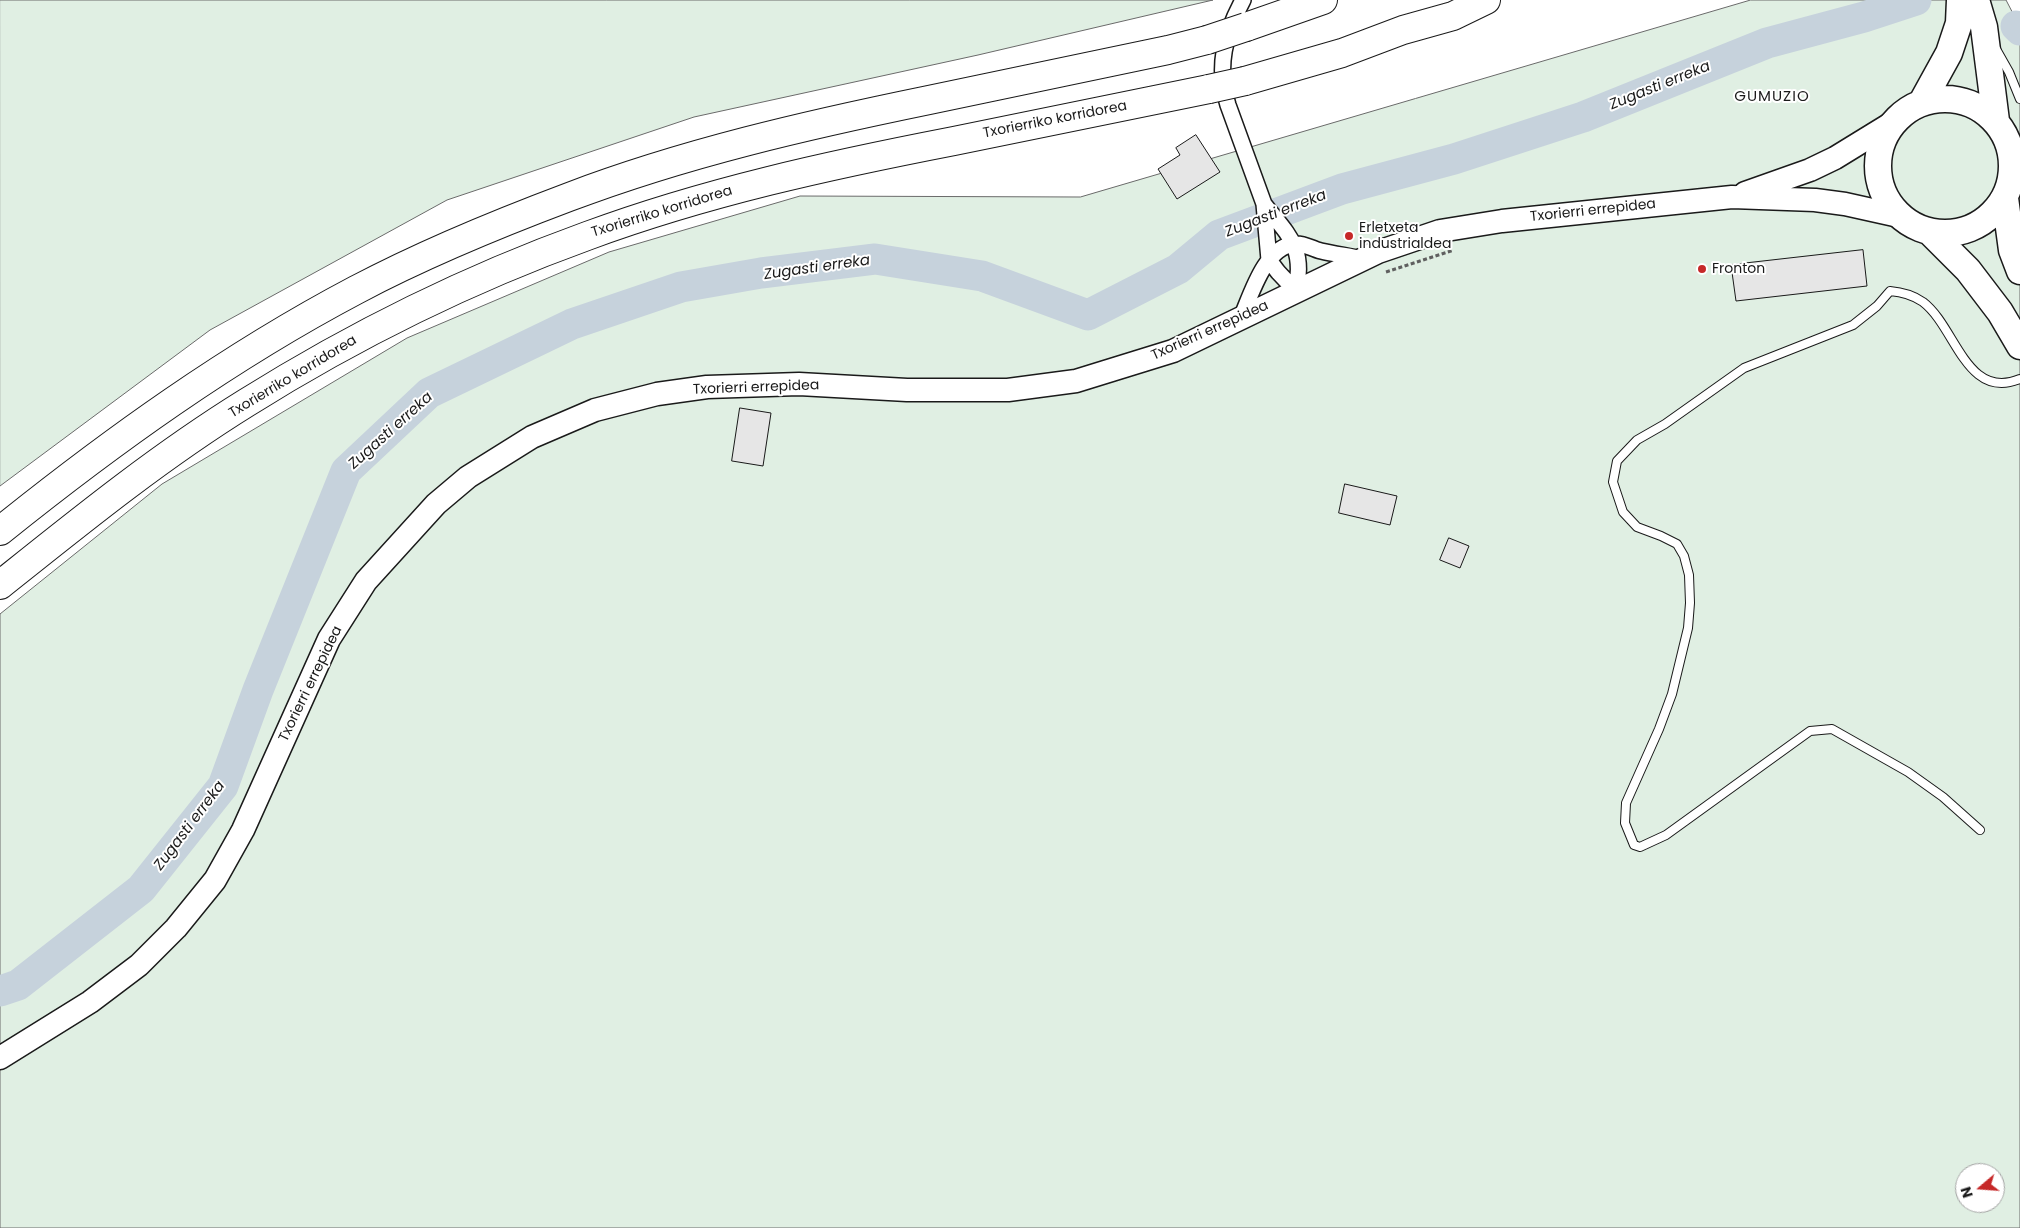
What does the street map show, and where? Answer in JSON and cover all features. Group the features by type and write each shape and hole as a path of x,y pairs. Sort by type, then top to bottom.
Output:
{"highway":[{"path":"0,531 78,468 134,427 221,368 358,289 454,243 616,181 768,136 863,114 1168,50 1207,40 1323,0"},
{"path":"1403,30 1429,10 1448,0"},
{"path":"1403,30 1453,16 1486,0"},
{"path":"1922,102 1949,53 1959,23 1960,0"},
{"path":"1976,0 1984,27 1996,121"},
{"name":"Txorierriko korridorea","path":"0,585 159,461 244,404 377,327 472,282 584,236 778,178 1209,90 1342,53 1403,30"},
{"path":"2020,271 2012,250 2012,160 2010,146 1996,121 1980,108 1962,100 1941,98 1922,102 1906,111 1892,123 1882,140 1877,160 1879,181 1886,200 1899,216 1914,226 1930,233 1968,270 2000,312 2020,346"},
{"path":"1930,233 1952,234 1974,228 1992,215 2012,183"}],"main road":[{"path":"1732,197 1810,170 1835,158 1892,123"},
{"path":"1732,197 1815,200 1845,204 1899,216"},
{"name":"Txorierri errepidea","path":"0,1058 104,991 139,965 176,928 215,880 243,830 329,639 366,582 436,504 468,477 532,437 595,410 657,394 707,387 799,384 907,390 1008,390 1076,381 1172,351 1378,252 1449,230 1502,221 1732,197"}],"street":[{"path":"1243,0 1229,28 1224,44 1223,80 1228,105 1264,204 1268,256 1278,272 1296,291"},
{"path":"1264,204 1293,241 1299,263 1299,278 1296,291"},
{"path":"1293,241 1319,251 1362,259"},
{"path":"1241,318 1268,256 1293,241"}],"lane":[{"path":"1984,27 2009,72 2020,99"},
{"path":"1980,830 1943,797 1908,772 1832,729 1810,731 1666,835 1640,847 1634,845 1625,823 1626,803 1659,729 1672,694 1688,628 1690,603 1688,575 1684,556 1677,544 1637,527 1623,512 1613,482 1617,461 1637,440 1665,424 1744,368 1854,325 1877,306 1890,290 1904,292 1923,302 1936,316 1972,369 1987,382 2006,383 2020,379"}],"path":[{"path":"1381,274 1463,248"}],"green space":[{"path":"0,0 1213,0 978,55 694,117 447,200 210,330 0,486"},
{"path":"1751,0 2006,0 2020,27 2020,1228 0,1228 0,614 162,484 407,338 609,252 800,196 1080,197"}],"building":[{"path":"1196,135 1220,172 1177,199 1158,169 1180,155 1176,148"},
{"path":"1863,250 1867,286 1736,301 1731,265"},
{"path":"740,408 771,413 763,466 732,461"},
{"path":"1345,484 1397,496 1390,525 1339,513"},
{"path":"1449,538 1469,546 1460,568 1440,560"}],"waterway":[{"name":"Zugasti erreka","path":"0,991 18,985 141,889 223,786 258,690 346,471 429,393 572,324 681,287 761,273 875,259 982,276 1088,315 1178,269 1219,235 1342,189 1454,159 1583,117 1767,43 1864,17 1916,0"},
{"path":"2016,26 2020,30"}],"place":[{"name":"Erletxeta industrialdea","path":"1349,236"},
{"name":"Fronton","path":"1702,269"}],"district":[{"name":"GUMUZIO","path":"1772,97"}]}
